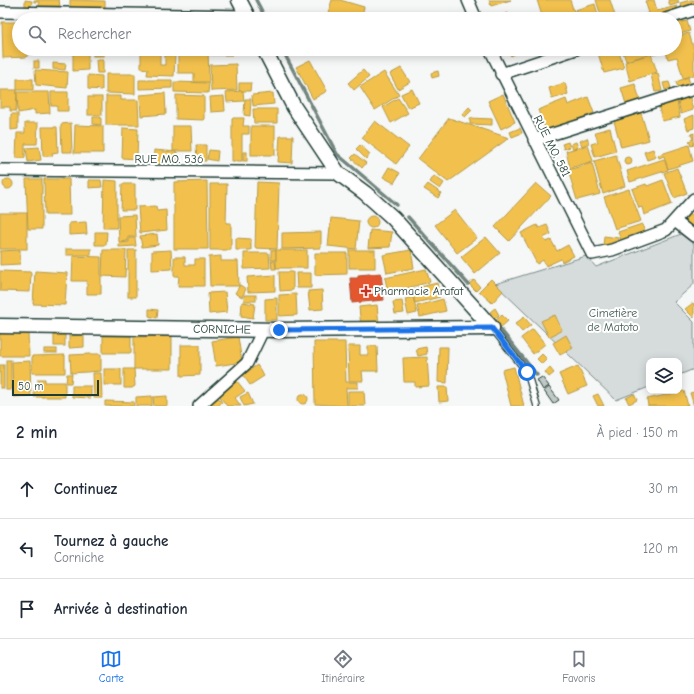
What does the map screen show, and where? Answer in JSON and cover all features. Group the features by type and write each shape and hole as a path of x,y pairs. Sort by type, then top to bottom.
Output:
{"street":[{"path":"239,0 245,12"},
{"path":"468,0 473,12"},
{"path":"682,14 694,10"},
{"path":"0,12 12,12"},
{"path":"268,56 294,108 338,173 365,193 393,218 492,328"},
{"name":"RUE MO. 581","path":"493,56 592,254 612,250 666,230 675,221"},
{"path":"501,74 555,56"},
{"path":"534,140 694,89"},
{"name":"RUE MO. 536","path":"0,170 338,173"},
{"path":"694,199 675,221 694,236"},
{"name":"CORNICHE","path":"0,326 262,330 492,328"},
{"path":"199,406 248,363 262,330"}],"lane":[{"path":"492,328 527,372 537,406"}],"green space":[{"name":"Cimetière de Matoto","path":"681,234 694,244 694,284 674,302 694,322 694,369 682,374 682,358 646,358 646,388 616,400 495,284 586,256 596,267"}],"building: Logements":[{"path":"25,0 32,1 31,8 25,7"},
{"path":"34,0 59,0 60,6 39,6 39,2 34,2"},
{"path":"70,0 105,1 105,9 70,7"},
{"path":"332,0 340,0 364,7 363,12 328,12"},
{"path":"489,0 511,0 491,6"},
{"path":"537,0 570,0 574,12 541,12"},
{"path":"596,0 610,0 614,12 600,12"},
{"path":"654,0 657,11 677,6 678,12 649,12 645,1"},
{"path":"668,0 678,0 679,3 670,6"},
{"path":"694,0 694,16 685,18 680,3"},
{"path":"595,4 597,12 576,12 575,10"},
{"path":"687,21 690,31 682,33 682,22"},
{"path":"2,22 12,22 12,56 27,57 3,58"},
{"path":"689,33 694,50 694,75 683,78 677,57 668,59 667,56 682,56 682,35"},
{"path":"73,56 88,56 88,70 73,71"},
{"path":"141,56 160,56 160,65 165,65 165,56 175,56 174,76 147,75 148,69 141,68"},
{"path":"178,56 208,56 209,82 194,82 194,73 178,73"},
{"path":"599,56 620,56 624,68 604,73"},
{"path":"624,56 642,56 626,61"},
{"path":"644,56 652,56 657,72 630,81 625,62"},
{"path":"96,60 103,60 103,73 97,73"},
{"path":"310,60 327,91 313,99 296,67"},
{"path":"34,61 39,61 39,68 34,68"},
{"path":"53,63 66,64 65,70 53,69"},
{"path":"236,64 237,90 211,91 210,65"},
{"path":"401,68 410,82 398,89 390,74"},
{"path":"35,70 68,72 67,88 36,85"},
{"path":"363,70 369,77 354,90 348,83"},
{"path":"438,71 439,76 432,78 431,73"},
{"path":"384,72 399,95 375,110 360,87"},
{"path":"658,73 662,91 655,92 651,75"},
{"path":"106,74 135,74 135,94 106,93"},
{"path":"88,75 102,76 102,90 88,89"},
{"path":"688,77 690,84 678,88 676,82"},
{"path":"17,79 33,79 33,90 17,90"},
{"path":"139,80 172,80 172,88 139,89"},
{"path":"174,82 209,83 208,93 174,92"},
{"path":"669,82 671,88 665,90 663,83"},
{"path":"239,83 251,83 250,91 239,91"},
{"path":"565,83 568,94 552,99 549,88"},
{"path":"635,84 640,100 626,104 621,88"},
{"path":"412,89 419,103 408,108 401,94"},
{"path":"0,90 17,90 16,111 10,111 10,107 0,107"},
{"path":"243,91 244,101 227,102 226,92"},
{"path":"17,92 49,92 50,113 35,114 35,110 18,113"},
{"path":"51,92 68,92 68,111 57,111 57,106 51,106"},
{"path":"165,93 166,114 141,116 140,95"},
{"path":"273,93 274,104 253,106 252,95"},
{"path":"503,94 515,122 501,129 488,101"},
{"path":"689,94 693,110 681,114 677,97"},
{"path":"176,95 204,96 204,120 176,119"},
{"path":"106,96 121,96 121,100 138,100 139,125 106,125"},
{"path":"224,96 225,111 211,112 210,97"},
{"path":"88,97 102,97 102,115 88,115"},
{"path":"588,97 594,113 546,131 538,110 566,99 568,105"},
{"path":"398,98 408,113 391,123 383,107"},
{"path":"245,99 251,99 250,116 244,115"},
{"path":"669,101 669,103 677,101 680,117 662,121 658,104"},
{"path":"469,107 472,110 465,117 462,115"},
{"path":"253,109 277,109 277,123 254,123"},
{"path":"641,113 649,140 621,147 614,121"},
{"path":"11,114 18,114 18,129 11,130"},
{"path":"694,115 694,128 688,130 684,119"},
{"path":"93,117 101,117 101,125 93,124"},
{"path":"232,118 244,118 243,126 249,126 249,134 242,134 242,161 232,161"},
{"path":"449,118 509,138 448,182 418,159"},
{"path":"470,118 492,119 492,125 470,124"},
{"path":"375,121 409,147 396,164 362,138"},
{"path":"25,123 38,123 37,144 25,144 25,158 16,158 17,133 25,133"},
{"path":"71,123 72,152 62,152 61,124"},
{"path":"75,125 103,126 103,153 74,153"},
{"path":"173,126 191,126 192,151 173,151"},
{"path":"251,126 275,126 275,155 251,155"},
{"path":"42,127 57,127 58,152 52,153 53,156 43,156"},
{"path":"123,128 138,129 137,159 122,158"},
{"path":"520,128 522,133 512,137 510,132"},
{"path":"610,128 616,151 595,157 591,144 598,142 595,132"},
{"path":"694,133 694,145 691,146 689,141 693,139 691,134"},
{"path":"280,136 293,136 292,163 278,162"},
{"path":"587,138 589,143 582,146 580,141"},
{"path":"568,142 570,147 564,149 562,144"},
{"path":"576,142 578,147 573,149 571,144"},
{"path":"196,145 206,145 206,161 197,161"},
{"path":"360,145 370,154 366,159 356,149"},
{"path":"588,145 593,161 570,168 566,151"},
{"path":"689,145 693,161 668,169 664,156 659,158 658,155"},
{"path":"39,147 41,160 28,162 26,148"},
{"path":"653,149 656,157 647,160 644,152"},
{"path":"154,150 177,152 177,164 153,163"},
{"path":"209,150 218,151 217,161 207,159"},
{"path":"243,152 247,152 247,161 243,161"},
{"path":"355,154 366,163 362,168 351,158"},
{"path":"616,155 625,186 603,194 594,161"},
{"path":"628,157 631,158 631,164 628,165 625,164 624,161 625,158"},
{"path":"664,159 668,170 630,182 627,171"},
{"path":"592,163 600,194 577,200 568,170"},
{"path":"389,167 400,173 394,183 383,177"},
{"path":"677,168 687,193 674,198 664,173"},
{"path":"434,176 444,183 440,189 430,182"},
{"path":"6,179 10,179 12,180 12,188 6,189 3,186 3,182"},
{"path":"26,179 42,179 42,229 28,229"},
{"path":"44,179 69,179 70,215 45,215"},
{"path":"89,180 101,180 102,187 89,188"},
{"path":"104,180 117,181 117,228 103,228"},
{"path":"663,180 672,204 644,215 642,207 639,208 632,189 646,184 647,186"},
{"path":"207,181 208,249 174,249 174,182"},
{"path":"257,182 279,183 277,249 255,248"},
{"path":"536,183 551,196 509,241 495,227"},
{"path":"122,184 135,184 135,210 121,210"},
{"path":"210,184 227,184 226,223 231,223 231,250 210,250"},
{"path":"428,184 441,193 438,198 424,189"},
{"path":"629,189 641,221 615,229 604,197"},
{"path":"156,206 157,211 166,210 167,230 140,233 138,207"},
{"path":"455,210 477,238 457,253 435,225"},
{"path":"689,212 694,217 694,231 682,220"},
{"path":"0,213 27,213 27,249 0,249"},
{"path":"135,215 136,237 128,237 128,241 119,242 118,216"},
{"path":"370,216 374,216 378,222 374,228 370,228 366,224 366,220"},
{"path":"331,218 359,221 356,249 328,246"},
{"path":"86,222 87,234 69,235 69,223"},
{"path":"642,224 645,232 621,240 618,232"},
{"path":"537,225 539,228 547,225 551,234 543,238 546,242 551,240 557,251 568,245 574,256 562,262 561,259 546,266 543,260 537,264 521,233"},
{"path":"370,230 392,232 390,247 368,248"},
{"path":"95,232 107,232 106,245 95,245"},
{"path":"321,232 321,248 282,249 282,233"},
{"path":"157,234 158,245 142,247 140,236"},
{"path":"604,236 619,238 618,246 603,247"},
{"path":"486,237 500,253 475,274 461,257"},
{"path":"129,238 135,238 136,246 119,247 119,243 129,242"},
{"path":"236,238 251,239 251,250 236,250"},
{"path":"66,249 91,249 91,255 66,255"},
{"path":"20,250 20,264 0,265 0,251"},
{"path":"103,250 126,250 125,277 102,276"},
{"path":"128,250 136,250 136,297 128,297"},
{"path":"171,250 172,269 152,270 152,251"},
{"path":"271,250 276,250 276,260 271,260"},
{"path":"276,250 307,250 307,268 276,268"},
{"path":"349,250 375,250 375,268 349,268"},
{"path":"411,250 414,268 387,273 383,255"},
{"path":"244,253 269,253 270,268 244,269"},
{"path":"315,253 347,253 347,274 315,275"},
{"path":"73,256 101,257 101,294 87,294 87,281 72,281"},
{"path":"221,256 221,261 238,261 239,286 210,286 209,257"},
{"path":"174,257 185,257 185,265 195,265 195,259 204,259 204,286 178,286 179,276 174,276"},
{"path":"271,261 275,261 276,269 272,269"},
{"path":"426,269 430,282 388,293 385,278"},
{"path":"0,271 31,272 30,292 0,291"},
{"path":"35,271 67,273 65,305 33,304"},
{"path":"279,272 293,272 293,290 280,291"},
{"path":"296,273 311,273 311,288 297,288"},
{"path":"275,275 275,291 248,292 247,277"},
{"path":"491,279 503,291 492,303 479,291"},
{"path":"474,280 480,287 476,291 469,284"},
{"path":"437,283 440,297 415,303 412,289"},
{"path":"240,285 246,289 242,297 235,293"},
{"path":"322,290 323,309 310,310 308,291"},
{"path":"225,292 227,312 209,314 208,293"},
{"path":"296,294 297,315 279,316 279,295"},
{"path":"244,295 256,295 256,301 244,301"},
{"path":"413,297 417,313 408,315 405,299"},
{"path":"277,298 277,320 265,320 265,299"},
{"path":"443,299 446,311 420,317 417,306"},
{"path":"402,301 404,313 395,314 393,302"},
{"path":"242,302 255,304 253,318 241,316"},
{"path":"693,303 694,304 694,318 685,309"},
{"path":"377,305 379,325 361,327 359,307"},
{"path":"495,308 499,315 494,319 490,312"},
{"path":"149,309 158,310 157,318 149,316"},
{"path":"502,315 508,321 500,328 495,321"},
{"path":"555,315 562,330 549,337 541,321"},
{"path":"524,317 531,325 522,332 515,324"},
{"path":"533,329 545,344 533,354 521,338"},
{"path":"0,333 28,334 29,356 0,356"},
{"path":"54,335 65,335 65,346 54,346"},
{"path":"84,335 84,347 69,348 69,336"},
{"path":"566,335 573,348 560,355 553,343"},
{"path":"103,336 131,336 131,353 103,353"},
{"path":"172,336 172,369 134,369 134,337"},
{"path":"238,337 242,362 216,366 212,341"},
{"path":"314,342 345,342 346,382 358,382 358,388 346,388 347,406 315,404"},
{"path":"181,345 200,345 200,375 181,376"},
{"path":"348,346 360,346 360,355 368,355 368,346 377,346 378,371 362,371 363,381 349,381"},
{"path":"426,347 427,354 418,356 416,349"},
{"path":"439,347 448,347 447,383 438,382"},
{"path":"44,349 57,349 57,353 44,353"},
{"path":"101,354 101,371 71,373 70,355"},
{"path":"542,354 547,359 542,364 537,359"},
{"path":"65,355 65,373 32,373 32,356"},
{"path":"427,357 429,386 415,387 415,382 404,382 403,358"},
{"path":"6,360 11,360 11,390 6,390"},
{"path":"30,361 31,396 13,397 12,362"},
{"path":"0,365 4,365 4,388 0,388"},
{"path":"257,365 264,376 250,385 243,375"},
{"path":"578,366 587,386 568,394 559,374"},
{"path":"514,367 524,406 511,406 502,370"},
{"path":"550,368 554,373 549,377 545,372"},
{"path":"104,369 121,369 121,385 104,385"},
{"path":"124,369 134,369 135,386 132,388 124,388"},
{"path":"93,373 101,373 102,398 94,398"},
{"path":"67,374 72,374 71,383 66,383"},
{"path":"38,379 45,379 45,382 65,382 65,397 34,397 34,390 38,390"},
{"path":"237,381 245,391 235,398 241,406 227,406 218,394"},
{"path":"72,386 91,386 91,398 72,397"},
{"path":"438,387 447,387 448,401 439,402"},
{"path":"348,391 364,391 365,406 348,406"},
{"path":"682,391 684,391 688,406 648,406 647,399 670,394 682,394"},
{"path":"694,392 694,406 690,393"},
{"path":"248,393 253,404 244,406 240,397"},
{"path":"301,394 305,394 307,395 307,403 301,404 298,401 298,397"},
{"path":"598,394 604,406 598,406 593,396"},
{"path":"634,394 637,400 629,404 626,398"},
{"path":"216,395 222,402 218,406 203,406"},
{"path":"152,396 152,406 136,406 136,397"},
{"path":"167,396 167,406 154,406 153,397"},
{"path":"105,401 134,402 134,406 105,406"}],"building: Commerces":[{"path":"381,273 384,300 352,303 350,278 358,278 358,275"}],"building: Autres":[{"path":"542,377 549,386 543,390 537,380"},
{"path":"549,387 559,400 553,404 544,391"}],"waterway":[{"path":"256,0 262,12"},
{"path":"286,56 337,154 397,205"},
{"path":"408,217 468,284"},
{"path":"500,329 537,375"}],"place":[{"name":"Pharmacie Arafat","path":"366,291"}],"route":[{"path":"279,330 492,328 527,372"}]}
